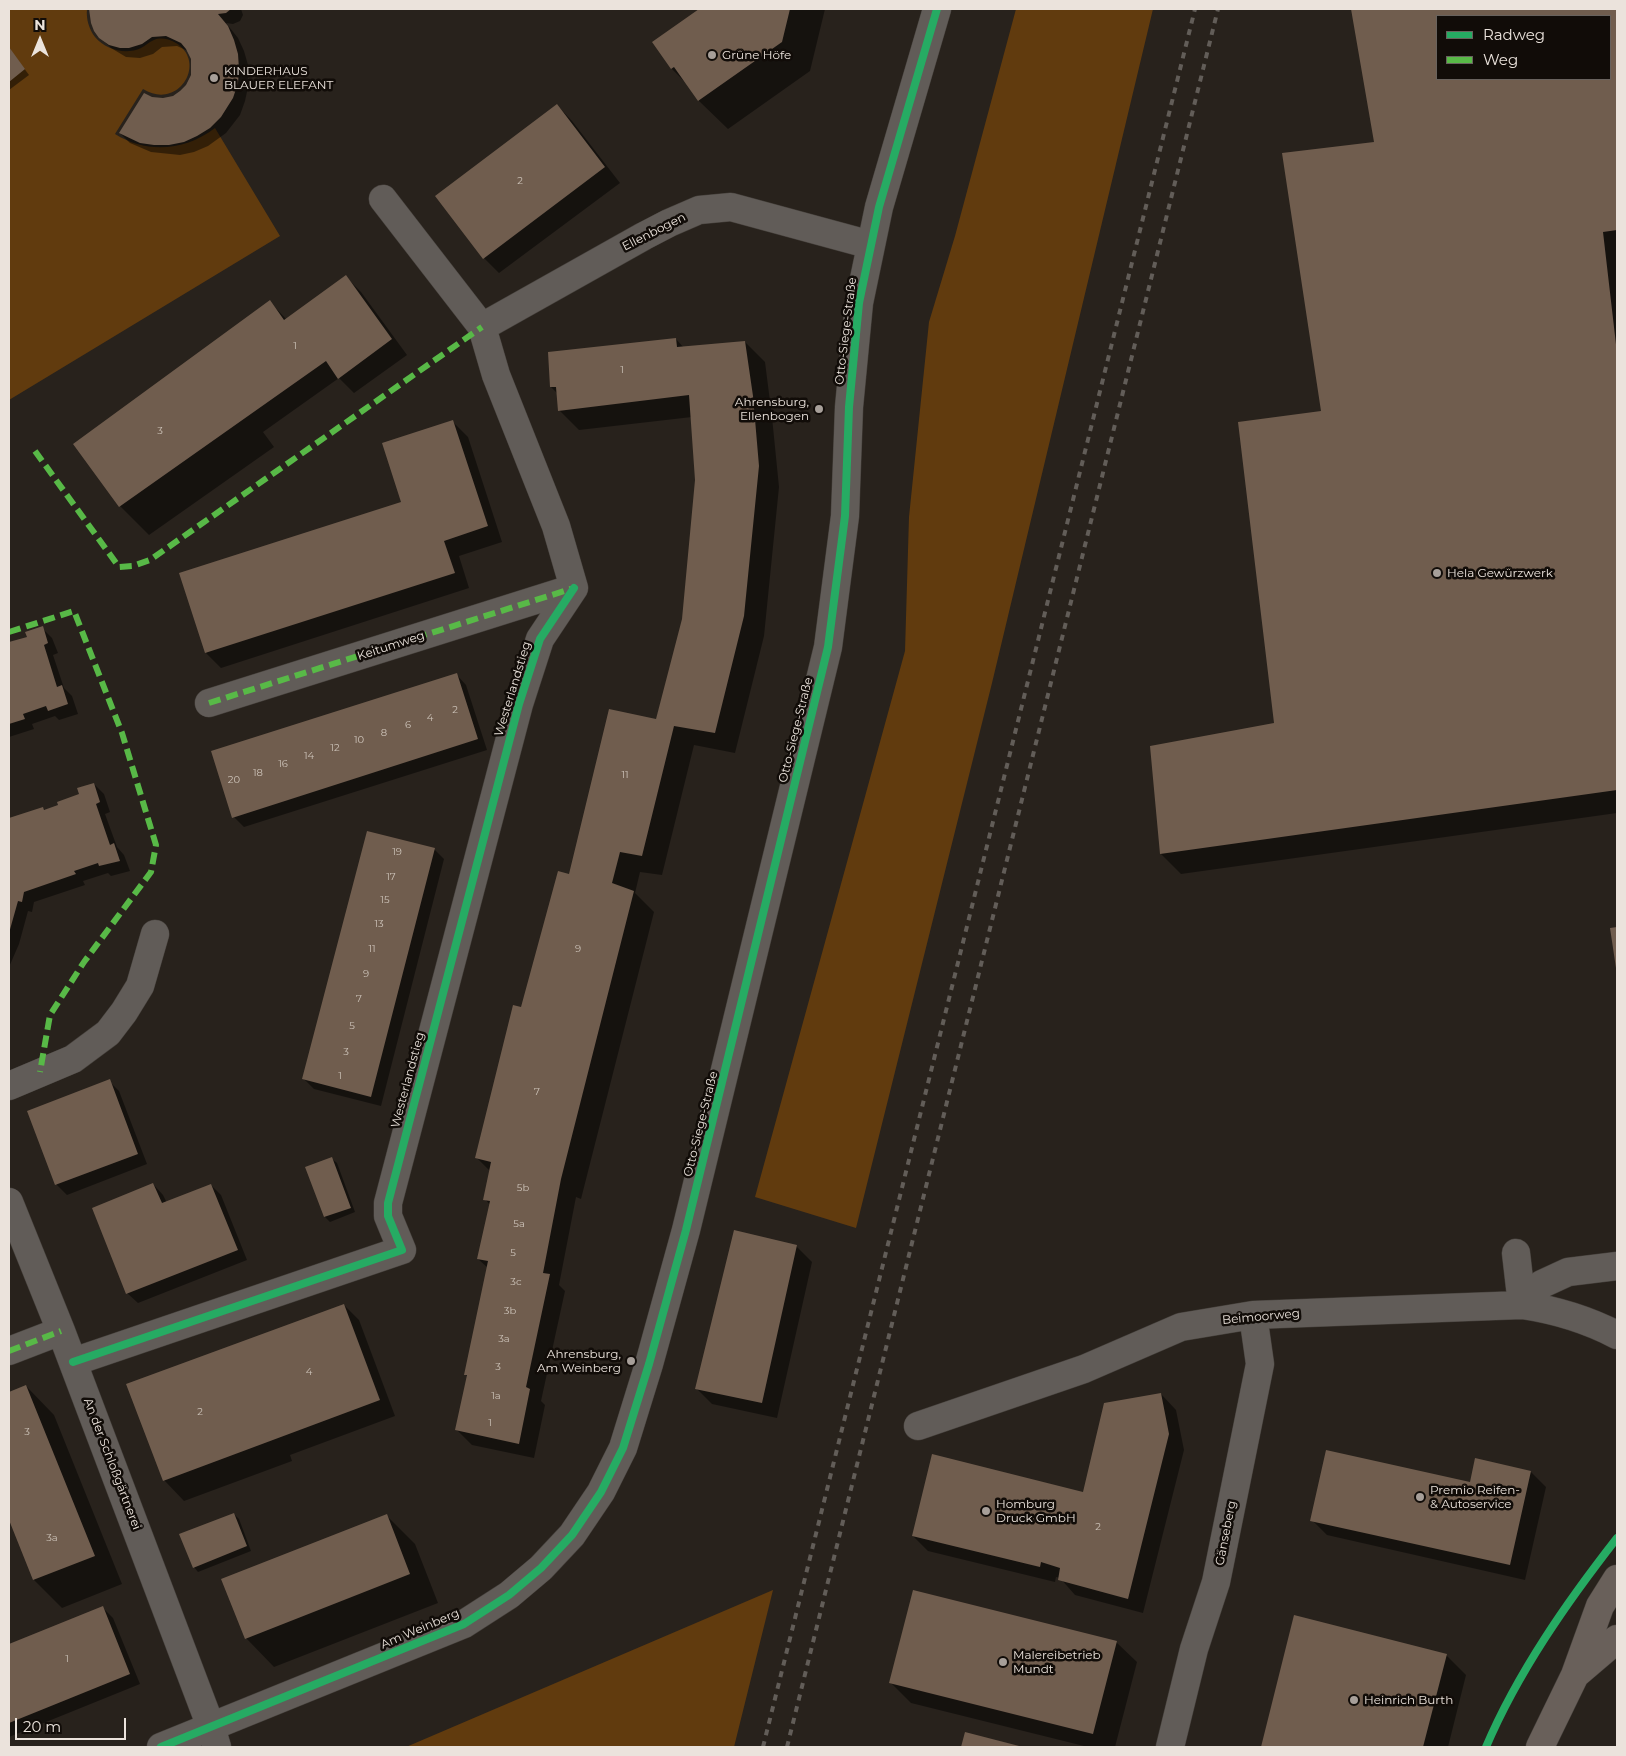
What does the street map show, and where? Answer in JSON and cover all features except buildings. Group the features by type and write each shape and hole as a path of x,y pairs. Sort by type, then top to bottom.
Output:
{"main road":[{"path":"1540,1747 1575,1674 1600,1606 1617,1579"},
{"path":"1575,1674 1617,1639"}],"street":[{"name":"Otto-Siege-Straße","path":"623,1448 649,1364 686,1230 828,647 845,516 849,407 858,303 879,207 937,9"},
{"path":"384,199 482,327 496,375 556,526 574,588"},
{"name":"Ellenbogen","path":"482,327 644,236 699,210 731,207 871,245"},
{"name":"Keitumweg","path":"209,703 574,588"},
{"name":"Westerlandstieg","path":"73,1362 402,1250 388,1216 388,1203 519,704 540,639 574,588"},
{"path":"9,1086 73,1059 108,1033 140,986 155,934"},
{"name":"An der Schloßgärtnerei","path":"9,1202 73,1362 214,1737"},
{"path":"1516,1253 1522,1305"},
{"path":"1522,1305 1542,1284 1568,1272 1617,1266"},
{"name":"Beimoorweg","path":"918,1426 1084,1369 1181,1327 1254,1315 1522,1305 1550,1309 1578,1317 1617,1335"},
{"name":"Gänseberg","path":"1170,1747 1194,1649 1216,1582 1260,1364 1254,1315"},
{"path":"9,1351 61,1331"},
{"name":"Am Weinberg","path":"161,1747 214,1737 464,1624 508,1595 541,1568 572,1535 601,1492 623,1448"}],"shaded area":[{"path":"9,9 87,9 88,24 95,37 105,45 116,50 135,50 159,39 176,43 185,52 189,62 189,72 185,82 167,94 156,94 143,89 115,134 140,145 166,147 191,141 215,128 280,236 9,400"},
{"path":"1016,9 1153,9 992,683 856,1228 755,1197 905,651 909,517 929,322 955,236"},
{"path":"773,1590 734,1747 406,1747"}],"railway":[{"path":"763,1747 1195,9"},
{"path":"787,1747 1218,9"}],"marked path":[{"path":"35,451 119,567 133,566 150,560 482,327"},
{"path":"209,703 574,588"},
{"path":"9,632 74,611 122,733 156,845 151,872 84,962 50,1015 40,1072"},
{"path":"9,1351 61,1331"}],"cycle path":[{"path":"161,1747 464,1624 509,1595 541,1568 572,1535 601,1492 623,1448 649,1364 686,1230 828,647 845,516 849,407 859,303 879,207 937,9"},
{"path":"73,1362 402,1250 388,1216 388,1203 519,704 540,639 574,588"},
{"path":"1486,1747 1528,1665 1562,1612 1617,1538"}],"place":[{"name":"Grüne Höfe","path":"712,55"},
{"name":"KINDERHAUS BLAUER ELEFANT","path":"214,78"},
{"name":"Ahrensburg, Ellenbogen","path":"819,409"},
{"name":"Hela Gewürzwerk","path":"1437,573"},
{"name":"Ahrensburg, Am Weinberg","path":"631,1361"},
{"name":"Premio Reifen- & Autoservice","path":"1420,1497"},
{"name":"Homburg Druck GmbH","path":"986,1511"},
{"name":"Malereibetrieb Mundt","path":"1003,1662"},
{"name":"Heinrich Burth","path":"1354,1700"}]}
